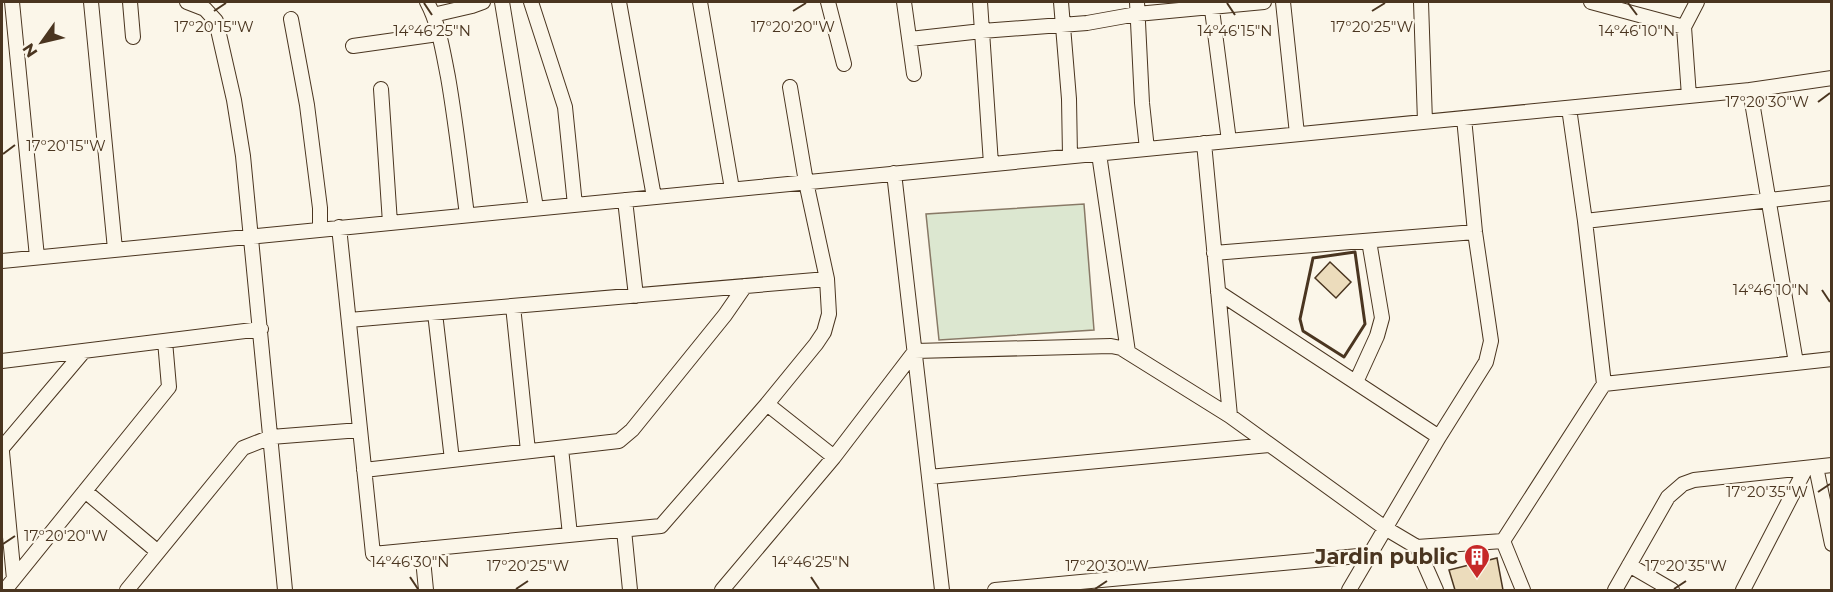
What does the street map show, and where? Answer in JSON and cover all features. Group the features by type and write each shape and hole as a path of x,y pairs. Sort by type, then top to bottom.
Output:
{"street":[{"path":"12,2 37,257"},
{"path":"91,2 115,249"},
{"path":"130,2 133,37"},
{"path":"187,2 207,5 216,21 234,100 253,236 285,591"},
{"path":"427,2 434,15 453,106 467,215"},
{"path":"502,2 536,208"},
{"path":"531,2 565,107 575,205"},
{"path":"619,2 654,197"},
{"path":"700,2 732,189"},
{"path":"828,2 844,64"},
{"path":"904,2 914,74"},
{"path":"980,2 991,164"},
{"path":"1060,2 1069,99 1070,156"},
{"path":"910,39 1104,21 1137,8 1264,2"},
{"path":"1283,2 1298,134"},
{"path":"1421,2 1425,122"},
{"path":"1591,2 1684,27"},
{"path":"1689,96 1684,27 1697,2"},
{"path":"434,15 475,3"},
{"path":"1212,5 1229,141"},
{"path":"1137,8 1142,103 1148,149"},
{"path":"291,19 307,105 320,208 320,229"},
{"path":"353,46 438,34"},
{"path":"2,261 1750,90 1832,78"},
{"path":"339,227 373,554 661,526 767,404 824,332 829,314 827,279 790,87"},
{"path":"381,89 390,223"},
{"path":"1750,90 1796,363"},
{"path":"1503,541 1604,384 1569,108"},
{"path":"1349,591 1439,437 1486,362 1489,352 1491,341 1474,232 1464,118"},
{"path":"1204,143 1230,416"},
{"path":"1099,154 1128,352"},
{"path":"894,174 942,591"},
{"path":"1585,221 1832,193"},
{"path":"625,200 636,296"},
{"path":"1214,253 1474,232"},
{"path":"1356,382 1377,336 1382,318 1369,241"},
{"path":"349,320 827,279"},
{"path":"364,470 619,441 626,436 725,315 745,286"},
{"path":"1218,292 1439,437"},
{"path":"513,306 528,451"},
{"path":"435,313 452,460"},
{"path":"2,361 261,329"},
{"path":"2,590 5,590 169,387 165,341"},
{"path":"915,351 1111,346 1128,352 1230,416 1385,528 1417,547 1503,541"},
{"path":"14,579 2,450 84,351"},
{"path":"722,591 834,457 915,351"},
{"path":"1604,384 1832,359"},
{"path":"767,404 834,457"},
{"path":"127,591 243,448 271,437 360,430"},
{"path":"929,477 1269,445"},
{"path":"561,448 570,535"},
{"path":"1615,591 1668,497 1683,484 1694,480 1832,465"},
{"path":"1811,468 1832,544"},
{"path":"1743,591 1811,468"},
{"path":"85,490 158,552"},
{"path":"624,530 630,591"},
{"path":"1503,541 1524,591"},
{"path":"1417,547 1436,591"},
{"path":"422,549 426,591"},
{"path":"995,591 1055,588 1370,555"},
{"path":"1629,565 1672,591"}],"green space":[{"path":"1084,204 1094,330 939,340 926,214"}],"building":[{"path":"1330,262 1351,282 1336,298 1315,278"},
{"name":"Jardin public","path":"1497,558 1503,590 1455,590 1449,570"}],"wall":[{"path":"1355,252 1365,324 1344,357 1303,331 1300,319 1313,258 1355,252"}],"place":[{"name":"Jardin public","path":"1477,580"}]}
